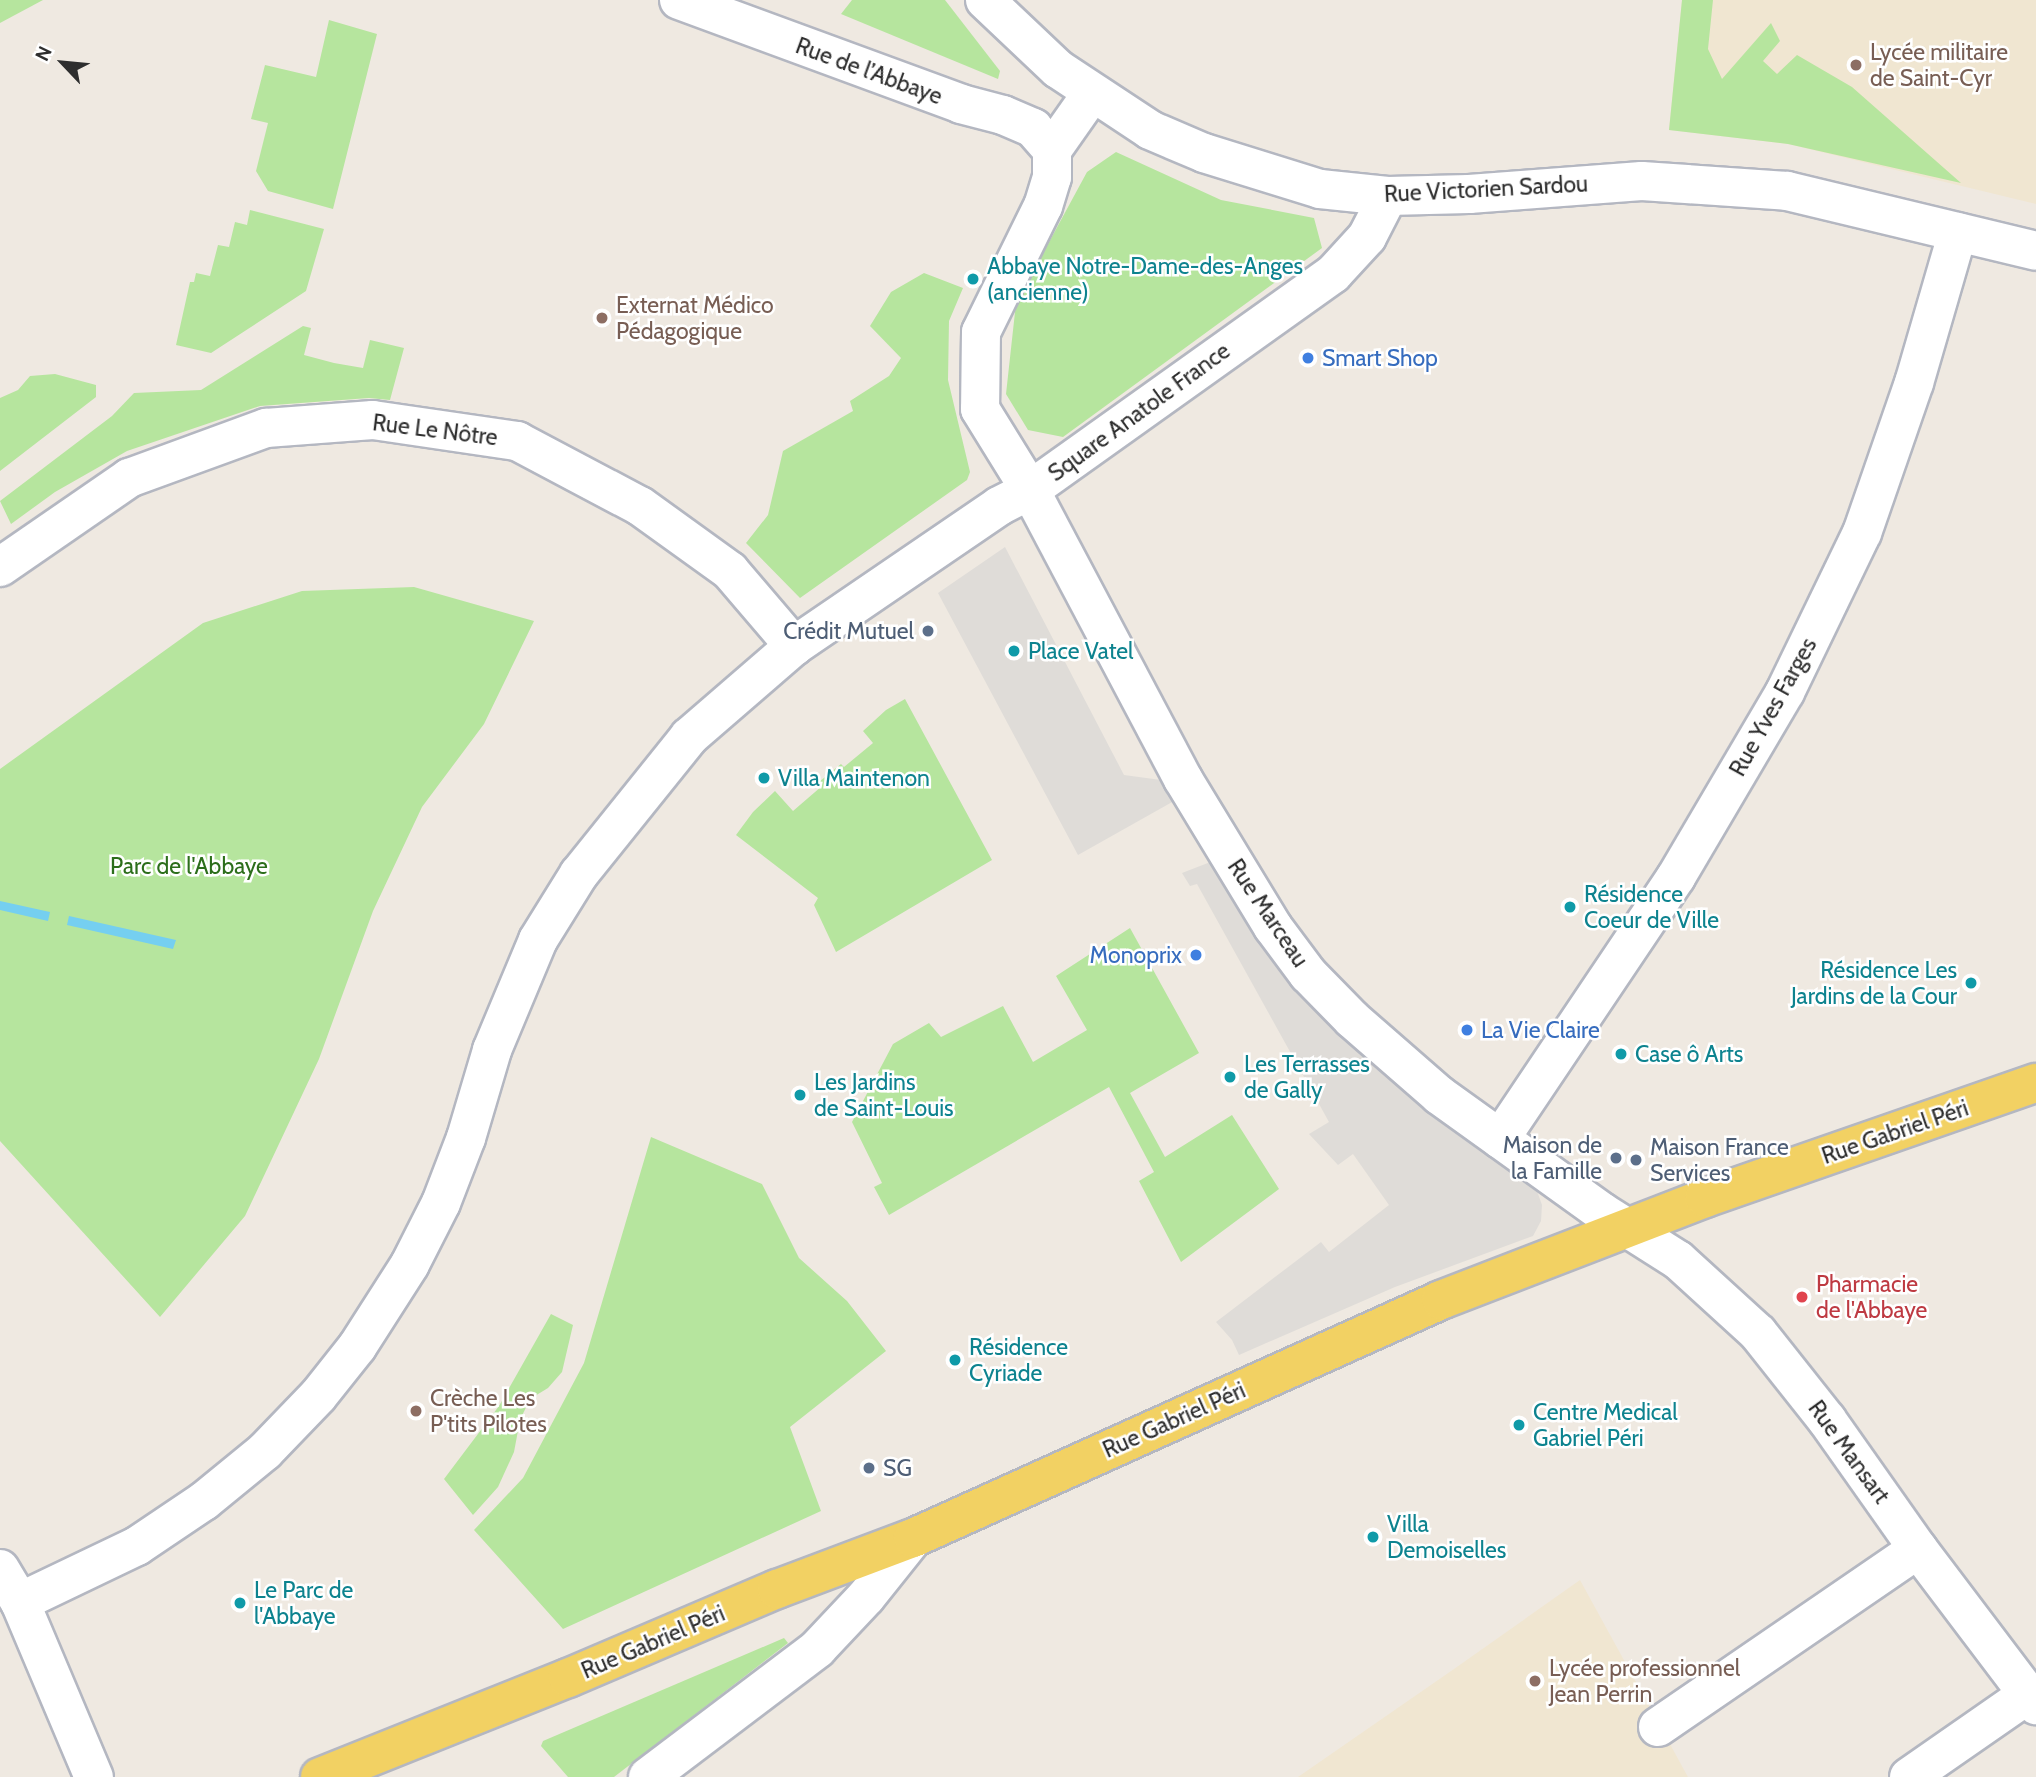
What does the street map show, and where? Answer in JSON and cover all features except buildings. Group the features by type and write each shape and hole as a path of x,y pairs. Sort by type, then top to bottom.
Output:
{"main road":[{"name":"Rue Gabriel Péri","path":"320,1777 568,1678 777,1589 913,1538 1441,1300 1630,1230 1705,1198 2036,1083"}],"street":[{"name":"Rue de l’Abbaye","path":"679,0 961,104 1003,115 1033,128 1052,150"},
{"name":"Rue Victorien Sardou","path":"985,0 1058,69 1150,130 1204,153 1320,189 1388,196 1469,194 1642,181 1787,191 2036,251"},
{"path":"1052,150 1092,93"},
{"name":"Square Anatole France","path":"1052,150 1052,177 1043,206 981,332 980,409 1030,490 1333,274 1367,237 1388,196"},
{"name":"Rue Yves Farges","path":"1500,1139 1676,877 1785,692 1862,533 1914,383 1958,232"},
{"name":"Rue Le Nôtre","path":"0,567 129,478 266,428 373,420 517,441 640,506 730,571 794,646"},
{"path":"20,1601 136,1546 204,1501 265,1451 318,1396 357,1347 410,1264 441,1203 466,1138 492,1050 538,940 579,874 689,737 794,646 999,506 1030,490"},
{"name":"Rue Marceau","path":"1030,490 1183,779 1273,927 1308,974 1352,1020 1439,1095 1630,1230"},
{"name":"Rue Mansart","path":"1630,1230 1678,1260 1758,1333 1827,1420 1918,1549 2031,1700"},
{"path":"648,1777 817,1649 866,1597 913,1538"},
{"path":"1658,1727 1918,1549"},
{"path":"0,1569 20,1601 94,1777"},
{"path":"1909,1777 2031,1700"}],"shaded area":[{"name":"Lycée militaire de Saint-Cyr","path":"1682,0 2036,0 2036,204 1788,144 1669,130"},
{"name":"Place Vatel","path":"1005,547 1124,775 1161,780 1174,801 1078,855 938,593"},
{"path":"1213,861 1263,946 1328,1023 1373,1064 1527,1179 1537,1191 1542,1205 1541,1221 1533,1236 1395,1287 1239,1355 1232,1340 1216,1322 1321,1242 1329,1252 1389,1205 1353,1154 1338,1165 1309,1134 1329,1122 1197,884 1190,886 1182,873"},
{"name":"Lycée professionnel Jean Perrin","path":"1580,1580 1688,1777 1298,1777 1454,1669"}],"green space":[{"path":"0,0 43,0 0,23"},
{"path":"852,0 945,0 1000,71 998,79 841,14"},
{"path":"1682,0 1713,0 1708,49 1722,79 1771,23 1780,41 1763,61 1777,74 1797,55 1852,87 1961,183 1788,144 1669,130"},
{"path":"329,20 377,34 333,209 268,191 256,171 268,123 251,119 265,65 316,77"},
{"path":"1116,152 1221,200 1314,218 1322,248 1063,437 1028,430 1006,394 1016,303 1087,172"},
{"path":"250,210 324,229 306,291 211,353 176,345 190,282 194,282 196,273 210,276 218,245 229,247 235,222 247,225"},
{"path":"924,273 963,288 949,321 948,380 970,472 967,480 800,598 746,543 768,515 783,451 853,411 850,401 889,376 901,358 870,326 891,292"},
{"path":"303,326 311,328 304,355 334,363 363,368 370,340 404,348 390,400 369,398 260,406 127,451 55,492 11,524 0,501 112,416 134,393 201,390"},
{"path":"55,374 96,385 96,397 0,471 0,398 18,390 30,376"},
{"name":"Parc de l'Abbaye","path":"414,587 534,621 484,724 422,807 373,911 319,1059 245,1216 160,1317 0,1141 0,769 203,623 302,591"},
{"path":"905,699 992,860 836,952 814,905 818,898 736,835 753,812 775,791 793,811 822,786 819,782 841,764 844,767 873,743 863,731 886,710"},
{"path":"1130,928 1199,1053 1130,1093 1165,1157 1232,1115 1279,1189 1181,1262 1139,1181 1154,1172 1109,1087 889,1215 874,1187 882,1183 852,1122 893,1044 929,1023 941,1037 1003,1006 1033,1062 1087,1030 1056,976"},
{"path":"651,1137 762,1184 799,1258 847,1301 886,1351 790,1427 821,1511 563,1629 474,1530 523,1478 584,1363"},
{"path":"551,1314 573,1325 562,1372 548,1388 530,1399 520,1420 514,1452 498,1487 473,1515 444,1479 499,1406"},
{"path":"784,1638 788,1643 614,1777 568,1777 541,1746 543,1741"}],"water":[{"path":"0,901 50,912 48,921 0,910"},
{"path":"69,916 176,940 173,949 67,925"}],"place":[{"name":"Lycée militaire de Saint-Cyr","path":"1856,65"},
{"name":"Abbaye Notre-Dame-des-Anges (ancienne)","path":"973,279"},
{"name":"Externat Médico Pédagogique","path":"602,318"},
{"name":"Smart Shop","path":"1308,358"},
{"name":"Crédit Mutuel","path":"928,631"},
{"name":"Place Vatel","path":"1014,651"},
{"name":"Villa Maintenon","path":"764,778"},
{"name":"Résidence Coeur de Ville","path":"1570,907"},
{"name":"Monoprix","path":"1196,955"},
{"name":"Résidence Les Jardins de la Cour","path":"1971,983"},
{"name":"La Vie Claire","path":"1467,1030"},
{"name":"Case ô Arts","path":"1621,1054"},
{"name":"Les Terrasses de Gally","path":"1230,1077"},
{"name":"Les Jardins de Saint-Louis","path":"800,1095"},
{"name":"Maison de la Famille","path":"1616,1158"},
{"name":"Maison France Services","path":"1636,1160"},
{"name":"Pharmacie de l'Abbaye","path":"1802,1297"},
{"name":"Résidence Cyriade","path":"955,1360"},
{"name":"Crèche Les P'tits Pilotes","path":"416,1411"},
{"name":"Centre Medical Gabriel Péri","path":"1519,1425"},
{"name":"SG","path":"869,1468"},
{"name":"Villa Demoiselles","path":"1373,1537"},
{"name":"Le Parc de l'Abbaye","path":"240,1603"},
{"name":"Lycée professionnel Jean Perrin","path":"1535,1681"}]}
